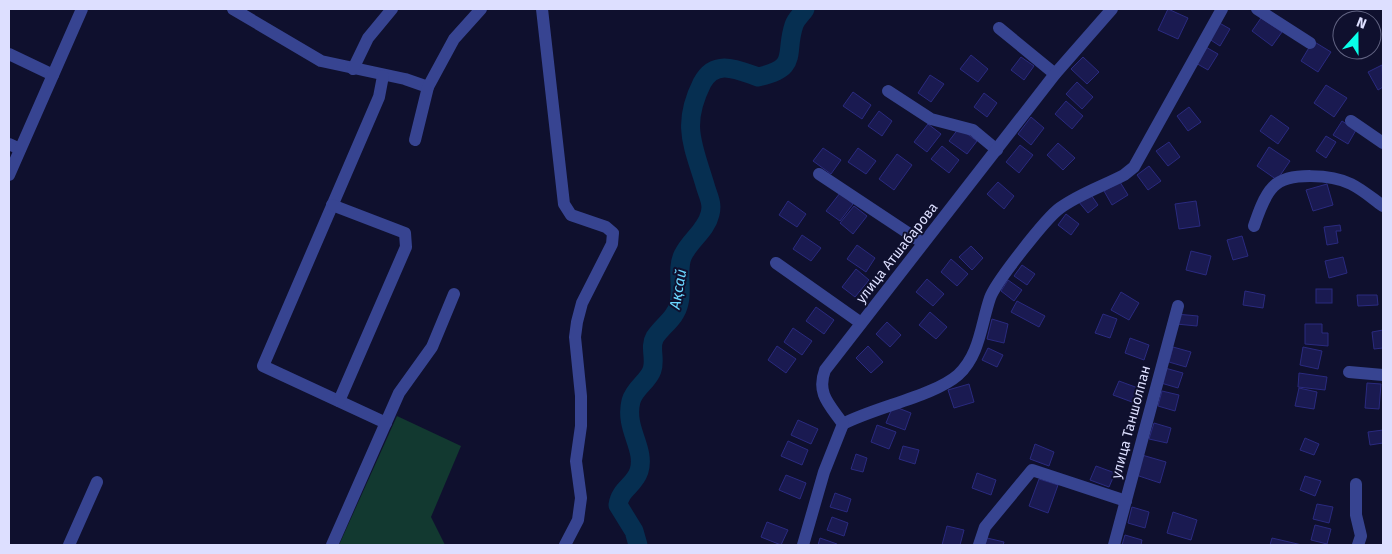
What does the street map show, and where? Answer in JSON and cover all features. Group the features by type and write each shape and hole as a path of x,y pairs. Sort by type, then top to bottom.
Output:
{"street":[{"path":"9,175 14,147 53,75 82,9"},
{"path":"233,9 321,61 383,76 404,79 428,87"},
{"path":"353,69 368,38 392,9"},
{"path":"415,140 428,87 454,39 481,9"},
{"path":"542,9 564,204 571,215 606,227 613,233 612,244 582,303 576,330 581,426 576,462 581,498 578,520 565,545"},
{"name":"улица Атшабарова","path":"843,424 822,394 820,383 825,370 1055,74 1112,9"},
{"path":"803,545 824,472 843,424 861,414 945,384 959,374 976,348 990,297 997,283 1057,210 1124,175 1134,167 1222,9"},
{"path":"1257,9 1310,43"},
{"path":"999,28 1055,74"},
{"path":"9,54 53,75"},
{"path":"383,76 379,97 263,366 386,423"},
{"path":"888,91 931,119 974,130 997,150"},
{"path":"1351,120 1383,143"},
{"path":"819,174 923,243"},
{"path":"1254,226 1258,213 1273,187 1285,180 1300,177 1326,176 1351,184 1383,206"},
{"path":"332,205 405,233 406,247 338,401"},
{"path":"776,263 862,323"},
{"path":"332,545 399,393 432,347 454,294"},
{"name":"улица Таншолпан","path":"1114,545 1178,306"},
{"path":"1349,372 1383,375"},
{"path":"979,545 985,527 1032,470 1126,500"},
{"path":"70,545 97,482"},
{"path":"1356,484 1356,515 1361,536 1358,545"}],"green space":[{"path":"397,416 461,446 431,517 445,545 339,545"}],"building":[{"path":"1168,9 1188,18 1178,39 1158,30"},
{"path":"1261,18 1282,32 1272,46 1252,31"},
{"path":"1216,21 1230,29 1220,46 1206,37"},
{"path":"1313,41 1331,52 1318,72 1301,61"},
{"path":"1204,46 1218,54 1208,70 1194,62"},
{"path":"971,55 988,69 978,82 960,69"},
{"path":"1021,57 1034,66 1024,80 1011,70"},
{"path":"1083,57 1099,72 1087,84 1071,69"},
{"path":"1382,65 1383,87 1378,90 1368,72"},
{"path":"930,75 944,84 931,102 918,93"},
{"path":"1077,82 1093,97 1082,109 1066,94"},
{"path":"1326,85 1347,98 1334,117 1314,103"},
{"path":"853,92 871,105 862,119 843,106"},
{"path":"984,93 997,103 987,117 974,107"},
{"path":"1066,101 1083,116 1072,129 1055,114"},
{"path":"1189,107 1201,122 1188,131 1177,116"},
{"path":"879,111 892,121 882,136 868,126"},
{"path":"1271,115 1289,128 1278,144 1260,131"},
{"path":"1031,117 1044,128 1031,145 1018,134"},
{"path":"1342,121 1356,130 1348,144 1333,135"},
{"path":"928,124 941,134 927,152 914,142"},
{"path":"959,128 977,141 967,154 949,141"},
{"path":"1326,136 1336,142 1326,158 1316,151"},
{"path":"1169,142 1180,157 1168,166 1156,151"},
{"path":"1058,143 1075,158 1063,170 1047,155"},
{"path":"1020,145 1033,155 1019,173 1006,162"},
{"path":"942,146 959,160 949,173 931,159"},
{"path":"1269,147 1290,161 1277,180 1257,166"},
{"path":"823,148 841,160 831,174 813,161"},
{"path":"858,148 876,161 866,174 848,162"},
{"path":"897,154 912,165 894,190 879,179"},
{"path":"1149,166 1161,181 1148,190 1137,175"},
{"path":"998,182 1014,196 1004,209 987,194"},
{"path":"1120,182 1128,195 1112,205 1104,191"},
{"path":"1327,184 1333,205 1313,211 1306,190"},
{"path":"1089,192 1098,205 1088,213 1078,201"},
{"path":"840,193 853,204 840,221 826,211"},
{"path":"788,201 806,214 797,227 779,215"},
{"path":"1196,201 1200,226 1179,229 1175,204"},
{"path":"854,206 867,216 853,234 840,223"},
{"path":"1066,214 1079,224 1071,235 1058,225"},
{"path":"1340,225 1341,231 1336,231 1338,243 1327,245 1324,227"},
{"path":"802,235 821,248 811,261 793,249"},
{"path":"1242,236 1248,256 1233,260 1227,240"},
{"path":"857,245 875,258 866,272 847,259"},
{"path":"971,246 983,258 972,270 959,257"},
{"path":"1191,251 1211,256 1206,275 1186,270"},
{"path":"1343,257 1347,273 1329,278 1325,261"},
{"path":"951,259 968,274 957,286 941,272"},
{"path":"1022,265 1035,274 1027,285 1014,276"},
{"path":"856,269 869,280 855,297 842,287"},
{"path":"927,279 944,294 933,306 916,292"},
{"path":"1008,280 1022,290 1014,301 1001,291"},
{"path":"1316,289 1332,289 1332,303 1316,303"},
{"path":"1245,291 1265,295 1263,308 1243,305"},
{"path":"1121,292 1139,303 1129,320 1111,310"},
{"path":"1357,295 1377,295 1378,305 1358,306"},
{"path":"1017,301 1045,316 1039,327 1011,312"},
{"path":"816,307 834,320 824,334 806,321"},
{"path":"930,312 947,327 936,339 919,325"},
{"path":"1103,314 1117,319 1110,338 1095,333"},
{"path":"1176,314 1198,316 1197,326 1176,324"},
{"path":"992,319 1008,324 1004,343 987,339"},
{"path":"887,322 901,335 890,347 876,334"},
{"path":"1305,324 1322,324 1322,333 1328,333 1328,346 1305,344"},
{"path":"793,328 812,341 802,355 784,342"},
{"path":"1383,330 1383,348 1374,349 1372,332"},
{"path":"1130,338 1149,345 1144,360 1125,353"},
{"path":"777,346 796,359 786,373 768,360"},
{"path":"868,346 883,362 871,373 856,358"},
{"path":"1173,347 1191,352 1186,367 1169,362"},
{"path":"1303,347 1322,351 1318,369 1300,365"},
{"path":"988,348 1003,355 997,367 982,360"},
{"path":"1165,368 1183,373 1178,388 1161,383"},
{"path":"1299,373 1327,377 1325,390 1298,387"},
{"path":"1119,381 1138,388 1132,402 1113,395"},
{"path":"1367,383 1381,384 1379,409 1365,408"},
{"path":"969,384 974,402 954,408 948,390"},
{"path":"1299,388 1317,392 1314,409 1295,406"},
{"path":"1162,391 1179,395 1175,411 1158,406"},
{"path":"893,406 911,413 905,430 886,423"},
{"path":"798,420 818,429 811,444 791,435"},
{"path":"1154,423 1171,428 1167,443 1149,439"},
{"path":"877,425 896,432 889,449 871,442"},
{"path":"1383,430 1383,443 1370,445 1368,432"},
{"path":"1305,438 1319,444 1314,455 1300,450"},
{"path":"788,441 808,450 802,465 781,456"},
{"path":"1035,444 1054,452 1049,466 1030,459"},
{"path":"903,446 919,450 915,464 899,459"},
{"path":"856,454 867,458 863,472 851,469"},
{"path":"1142,455 1166,462 1160,483 1136,475"},
{"path":"1096,466 1115,473 1109,487 1090,480"},
{"path":"977,473 996,480 991,495 972,488"},
{"path":"786,475 806,483 800,499 779,490"},
{"path":"1305,476 1321,481 1315,496 1300,490"},
{"path":"1039,479 1058,485 1048,513 1029,506"},
{"path":"835,493 851,499 847,512 830,507"},
{"path":"1317,504 1333,507 1329,523 1313,519"},
{"path":"1132,507 1149,512 1145,528 1128,523"},
{"path":"1173,512 1197,520 1191,540 1167,533"},
{"path":"832,517 848,523 844,536 827,530"},
{"path":"767,522 788,530 781,545 761,537"},
{"path":"1315,525 1331,529 1327,544 1311,540"},
{"path":"947,526 964,530 960,545 942,545"},
{"path":"1125,535 1142,540 1141,545 1122,545"},
{"path":"820,538 837,544 818,545"},
{"path":"987,538 1004,542 1003,545 985,545"},
{"path":"1272,538 1302,545 1270,545"}],"waterway":[{"name":"Ақсай","path":"638,545 634,531 618,505 621,495 639,471 640,454 630,421 631,401 635,392 648,378 652,370 653,341 677,308 680,297 680,266 683,255 702,230 711,210 710,200 691,135 692,111 696,98 707,75 720,68 735,69 758,77 780,69 788,58 794,25 805,9"}]}
